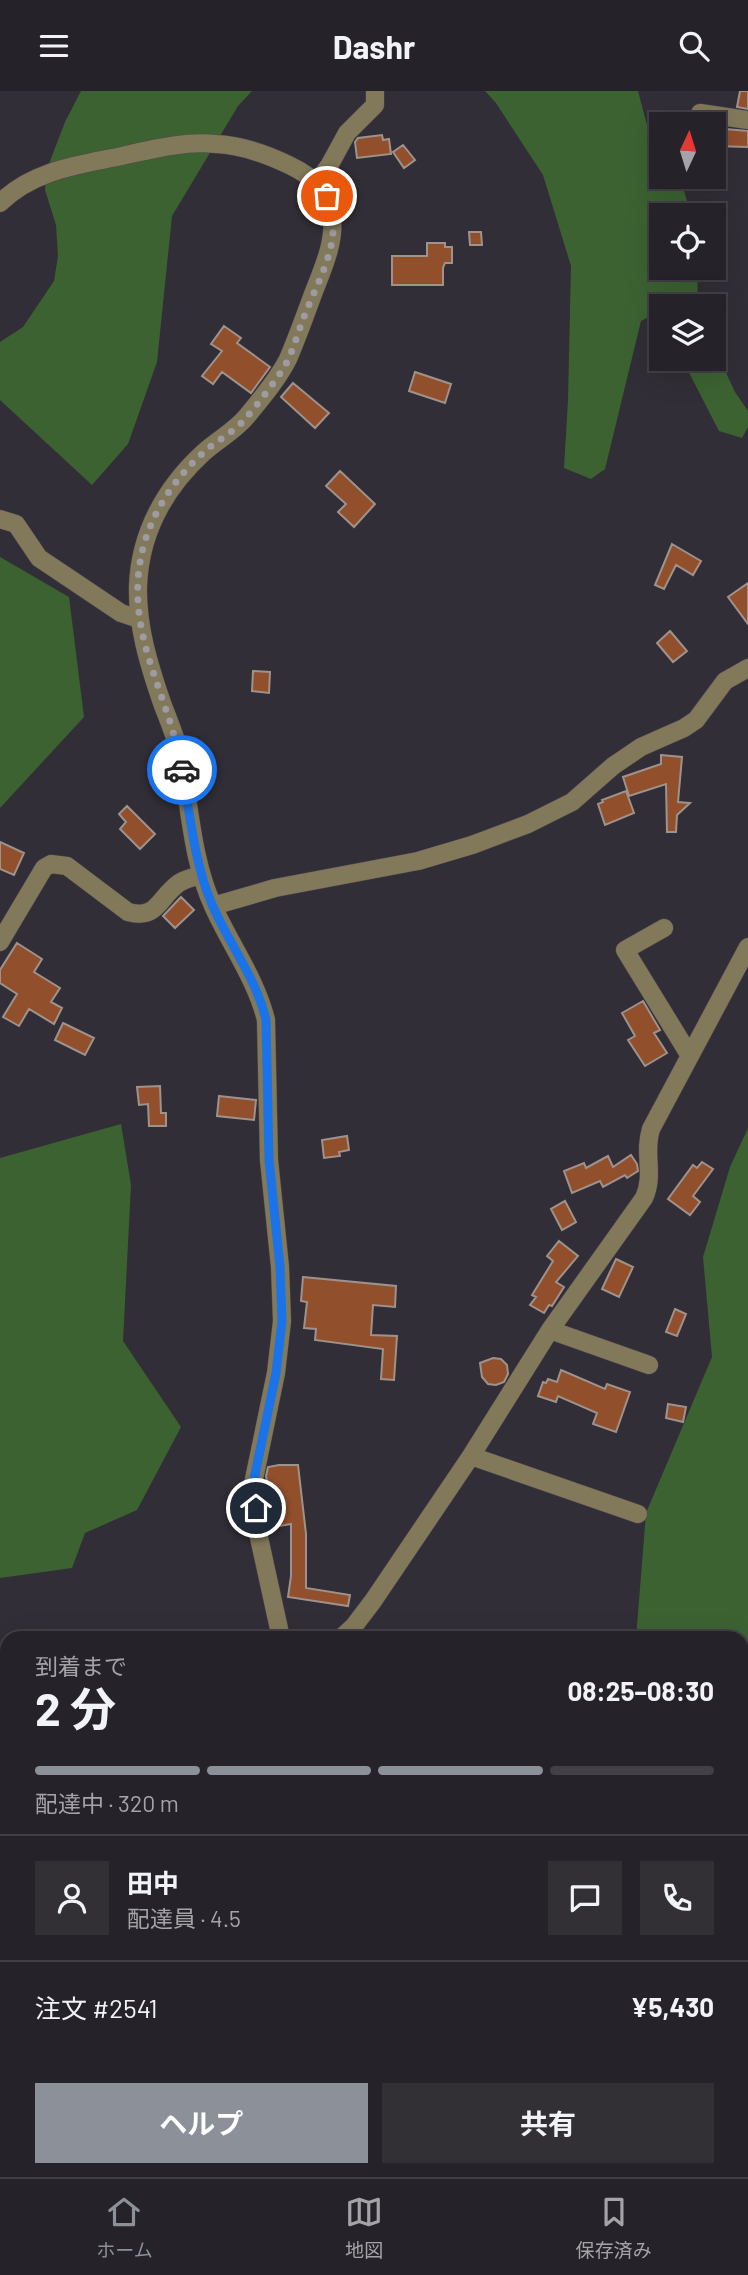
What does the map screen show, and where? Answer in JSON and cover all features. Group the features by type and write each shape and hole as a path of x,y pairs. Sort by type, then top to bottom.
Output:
{"street":[{"path":"317,182 347,133 375,105 375,91"},
{"path":"726,117 748,120"},
{"path":"0,203 25,183 58,169 188,143 217,143 270,156 298,169 317,182 327,196 332,211 333,234 327,257 286,362 244,420 205,451 183,473 166,496 150,525 142,551 138,583 139,619 146,653 178,748 201,875 213,906 261,998 266,1020 269,1160 280,1267 282,1321 276,1373 253,1484 258,1533 279,1631"},
{"path":"0,519 16,524 39,558 121,613 139,619"},
{"path":"213,906 275,888 418,861 528,824 572,802 613,766 641,747 696,720 725,681 748,668"},
{"path":"0,942 44,868 51,864 67,866 128,912 136,914 146,914 178,884 201,875"},
{"path":"664,928 625,950 690,1056"},
{"path":"349,1631 373,1601 471,1456 550,1330 644,1198 650,1185 647,1147 651,1129 748,947"},
{"path":"550,1330 649,1364"},
{"path":"471,1456 638,1514"}],"green space":[{"path":"81,91 252,91 238,106 172,216 157,362 128,444 92,485 0,400 0,342 23,327 54,281 58,256 56,225 45,190 47,169 65,122"},
{"path":"485,91 638,91 649,130 649,189 683,189 688,203 649,203 649,280 697,280 698,294 649,294 649,317 641,321 605,469 591,479 564,468 571,266 543,175 496,103"},
{"path":"688,371 725,371 748,411 748,427 742,438 719,431"},
{"path":"0,557 69,597 84,717 0,808"},
{"path":"121,1124 131,1185 123,1341 181,1427 137,1510 85,1533 72,1568 0,1578 0,1158"},
{"path":"748,1128 748,1631 637,1631 646,1513 712,1357 703,1257 730,1167"}],"building":[{"path":"740,91 748,91 748,109 737,107"},
{"path":"726,129 748,131 748,147 726,146"},
{"path":"382,135 383,140 389,139 391,154 357,158 355,142 358,138"},
{"path":"403,145 415,160 404,168 393,152"},
{"path":"469,232 481,232 482,245 470,245"},
{"path":"427,243 445,243 445,247 452,247 452,263 445,263 443,268 443,285 392,285 392,256 427,256"},
{"path":"224,326 241,338 237,343 270,367 251,393 222,372 213,384 202,376 222,351 211,344"},
{"path":"415,372 451,384 445,403 409,391"},
{"path":"293,383 329,413 315,428 281,397"},
{"path":"340,471 375,504 354,527 338,512 346,504 326,486"},
{"path":"672,544 701,561 693,575 676,565 664,589 655,585"},
{"path":"748,583 748,624 728,597"},
{"path":"670,631 687,651 673,662 657,643"},
{"path":"253,671 270,672 269,693 252,691"},
{"path":"661,755 682,757 678,802 690,803 677,815 676,832 667,832 666,784 629,796 623,777 661,764"},
{"path":"626,791 634,813 605,825 598,804"},
{"path":"127,806 155,834 140,849 120,829 126,822 119,814"},
{"path":"0,842 24,853 14,875 0,869"},
{"path":"181,897 194,910 175,928 163,916"},
{"path":"17,943 42,959 34,972 60,988 51,1002 62,1008 54,1024 29,1009 19,1026 3,1017 17,994 0,983 0,970"},
{"path":"643,1001 660,1030 654,1033 667,1053 645,1066 628,1040 635,1036 622,1013"},
{"path":"63,1023 94,1038 85,1055 55,1040"},
{"path":"160,1086 161,1113 166,1113 166,1126 149,1126 148,1104 139,1105 137,1087"},
{"path":"219,1096 256,1100 254,1120 217,1116"},
{"path":"347,1136 349,1150 339,1152 340,1156 324,1158 322,1140"},
{"path":"631,1155 638,1171 603,1187 600,1181 572,1193 564,1171 584,1163 586,1168 608,1156 613,1167"},
{"path":"702,1162 713,1169 693,1196 700,1202 690,1215 668,1199 693,1165 697,1168"},
{"path":"565,1201 576,1222 562,1230 551,1209"},
{"path":"559,1241 578,1256 556,1282 564,1287 544,1313 530,1305 536,1297 532,1295 553,1261 547,1256"},
{"path":"616,1259 633,1267 619,1297 602,1289"},
{"path":"303,1277 396,1286 395,1307 373,1305 371,1335 397,1336 394,1380 381,1379 383,1349 315,1340 316,1329 304,1328 307,1302 301,1301"},
{"path":"675,1309 686,1314 677,1336 666,1332"},
{"path":"493,1358 501,1359 507,1365 508,1374 504,1382 496,1385 488,1384 482,1377 480,1363"},
{"path":"561,1370 605,1389 607,1384 630,1392 616,1432 593,1424 597,1413 558,1396 556,1402 538,1396 543,1382 546,1383 548,1379 557,1382"},
{"path":"668,1404 686,1407 683,1422 666,1418"},
{"path":"298,1465 306,1534 306,1588 350,1595 348,1606 288,1597 291,1576 291,1524 273,1527 266,1476 268,1467"}],"way so far":[{"path":"182,770 178,748 146,653 139,619 138,583 142,551 150,525 183,473 205,451 244,420 286,362 327,257 333,234 332,211 327,196"}],"route":[{"path":"182,770 201,875 213,906 261,998 266,1020 269,1160 280,1267 282,1321 276,1373 253,1484 256,1508"}]}
